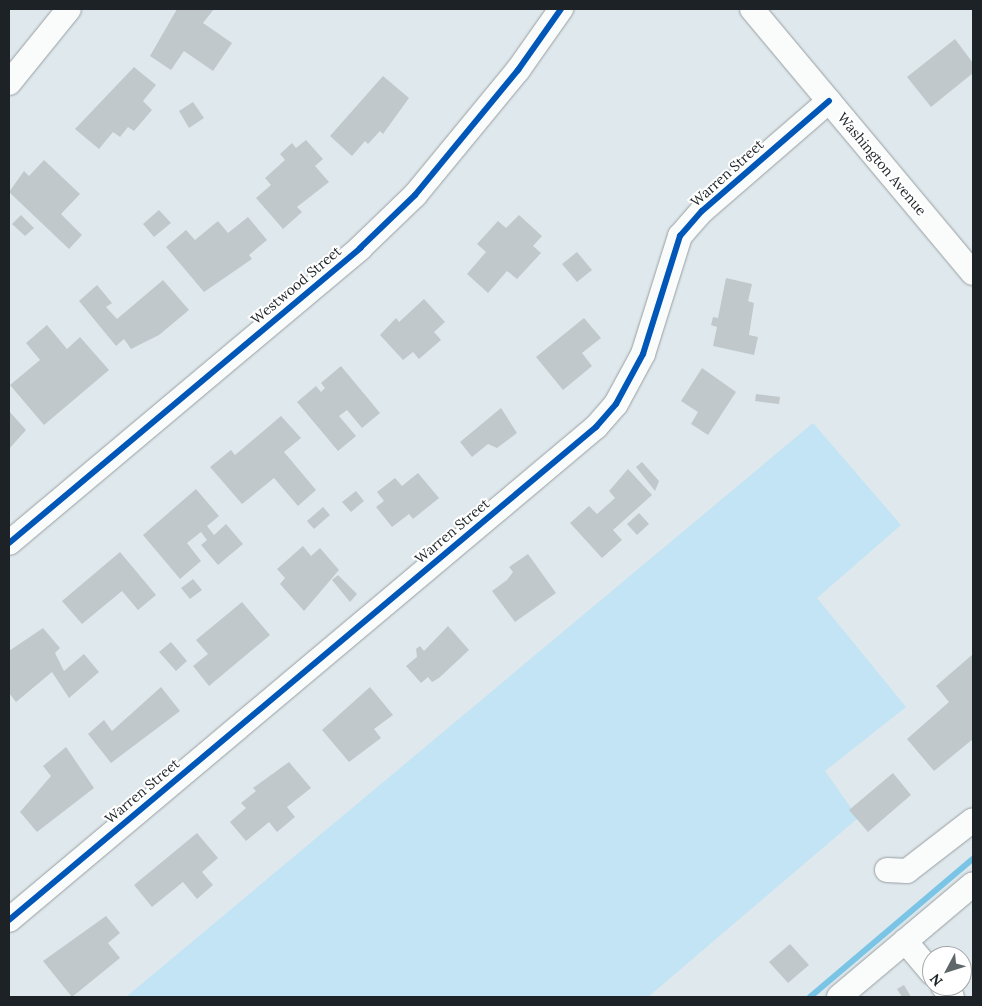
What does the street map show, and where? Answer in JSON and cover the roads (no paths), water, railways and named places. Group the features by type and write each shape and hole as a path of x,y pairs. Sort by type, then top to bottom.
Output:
{"street":[{"path":"9,83 69,9"},
{"name":"Westwood Street","path":"9,543 360,248 415,195 518,70 561,9"},
{"name":"Washington Avenue","path":"752,9 973,273"},
{"name":"Warren Street","path":"9,920 596,427 616,404 639,362 680,236 702,212 829,101"},
{"path":"887,870 908,871 973,820"},
{"path":"839,997 973,884"},
{"path":"905,941 922,961"}],"waterway":[{"path":"810,997 973,859"}]}
